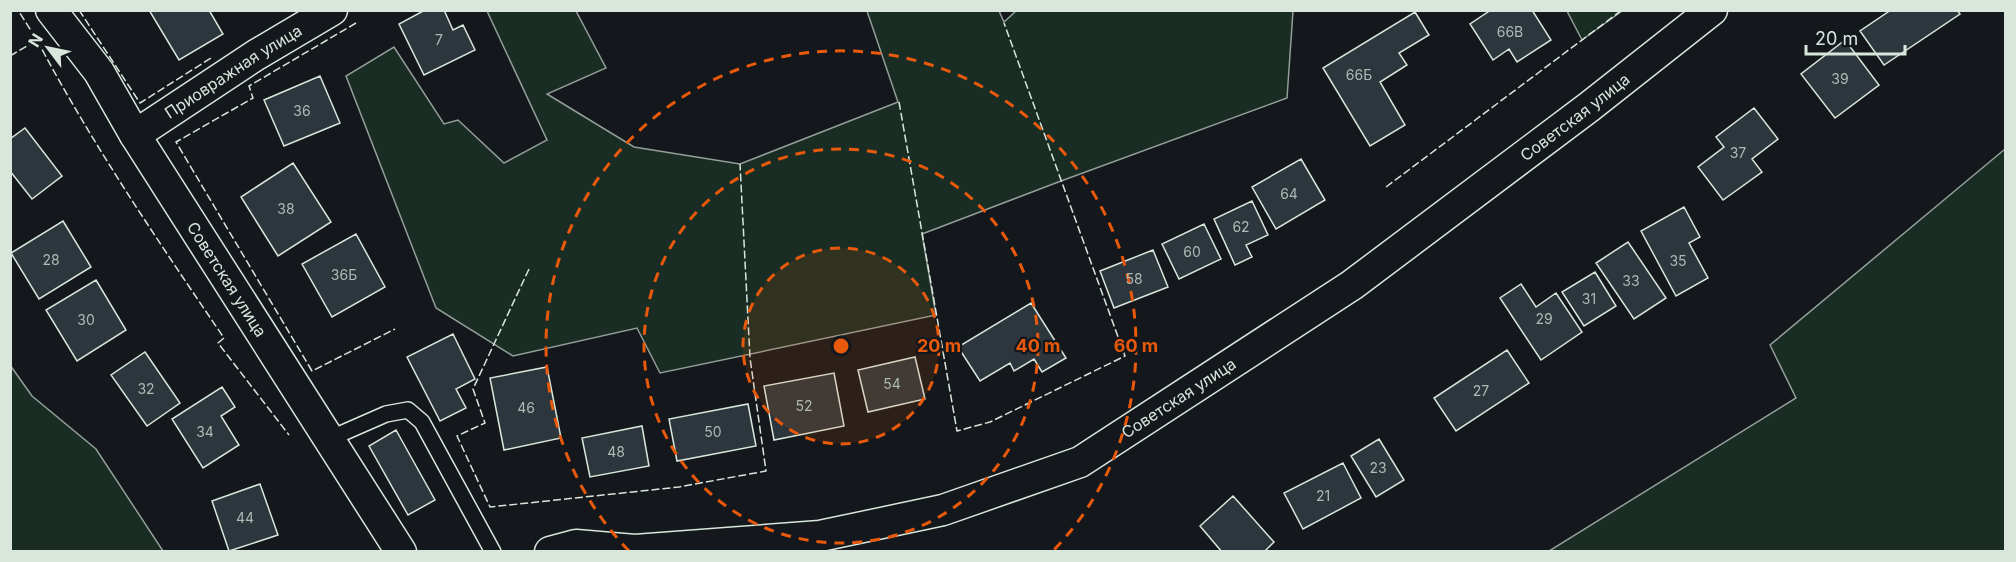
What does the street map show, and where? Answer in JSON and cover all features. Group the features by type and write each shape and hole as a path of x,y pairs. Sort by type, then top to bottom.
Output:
{"street":[{"name":"Советская улица","path":"51,10 99,72 135,135 401,552"},
{"name":"Приовражная улица","path":"135,135 256,55 332,10"},
{"name":"Советская улица","path":"550,552 576,545 636,551 815,544 943,510 1080,462 1352,285 1712,10"}],"lane":[{"path":"329,440 386,414 408,410 422,422 493,552"}],"green space":[{"path":"487,11 576,11 606,68 547,94 634,147 740,164 898,102 867,11 999,11 1004,22 1016,11 1293,11 1287,98 922,234 936,315 660,373 637,328 513,356 436,308 346,76 394,47 444,124 458,120 504,163 547,140"},
{"path":"1567,11 1622,11 1582,40"},
{"path":"2005,149 2005,551 1549,551 1796,398 1770,345"},
{"path":"10,365 32,396 96,449 163,551 11,551"}],"building":[{"path":"149,10 209,10 223,34 179,60"},
{"path":"425,10 444,10 453,30 463,25 475,50 424,75 399,24"},
{"path":"1491,10 1532,10 1551,40 1517,62 1509,49 1493,60 1470,24"},
{"path":"1891,10 1957,10 1960,14 1884,65 1860,31"},
{"path":"1415,12 1429,35 1399,53 1407,65 1380,82 1405,125 1370,146 1323,68"},
{"path":"1845,40 1879,85 1835,118 1801,74"},
{"path":"320,76 340,123 284,146 264,100"},
{"path":"1754,108 1778,139 1752,159 1762,172 1723,200 1698,167 1724,147 1716,137"},
{"path":"25,128 62,176 32,199 10,171 10,139"},
{"path":"1301,159 1325,200 1276,229 1252,187"},
{"path":"293,163 331,222 278,256 241,197"},
{"path":"1252,201 1268,235 1246,245 1252,257 1235,265 1214,219"},
{"path":"1684,207 1700,237 1689,243 1708,278 1676,296 1641,231"},
{"path":"63,221 91,267 39,299 11,253"},
{"path":"1204,224 1221,259 1179,279 1162,244"},
{"path":"356,234 385,287 332,317 302,264"},
{"path":"1628,242 1666,298 1634,319 1596,263"},
{"path":"1153,250 1168,287 1114,308 1100,271"},
{"path":"1595,272 1616,306 1584,326 1562,292"},
{"path":"96,280 126,330 77,361 46,310"},
{"path":"1521,284 1536,307 1556,293 1582,332 1541,360 1500,298"},
{"path":"1031,303 1066,358 1042,372 1034,359 1014,371 1010,363 980,381 958,347"},
{"path":"453,334 475,379 456,389 466,408 440,421 407,357"},
{"path":"1507,350 1529,383 1456,431 1434,398"},
{"path":"145,352 180,403 147,426 111,375"},
{"path":"915,357 925,399 868,412 858,370"},
{"path":"547,367 561,438 504,450 490,378"},
{"path":"834,373 844,426 774,440 764,386"},
{"path":"222,387 235,407 221,416 239,445 203,468 172,419"},
{"path":"748,404 756,446 677,461 669,419"},
{"path":"642,426 649,466 590,477 582,438"},
{"path":"396,430 435,500 408,515 369,446"},
{"path":"1379,439 1404,480 1376,497 1351,456"},
{"path":"1343,463 1361,498 1303,529 1284,493"},
{"path":"260,484 278,535 229,551 212,501"},
{"path":"1233,496 1274,542 1264,552 1222,552 1200,526"}],"fence":[{"path":"10,56 37,40 18,10"},
{"path":"79,10 140,103 211,58"},
{"path":"1386,187 1622,10"},
{"path":"356,23 249,86 253,98 176,142 312,371 395,329"},
{"path":"899,102 957,431 990,422 1125,356 1004,23"},
{"path":"37,40 80,117 150,229 224,338 218,343 289,435"},
{"path":"529,269 473,389 485,423 457,436 490,507 679,487 766,471 750,358 740,164"}]}
